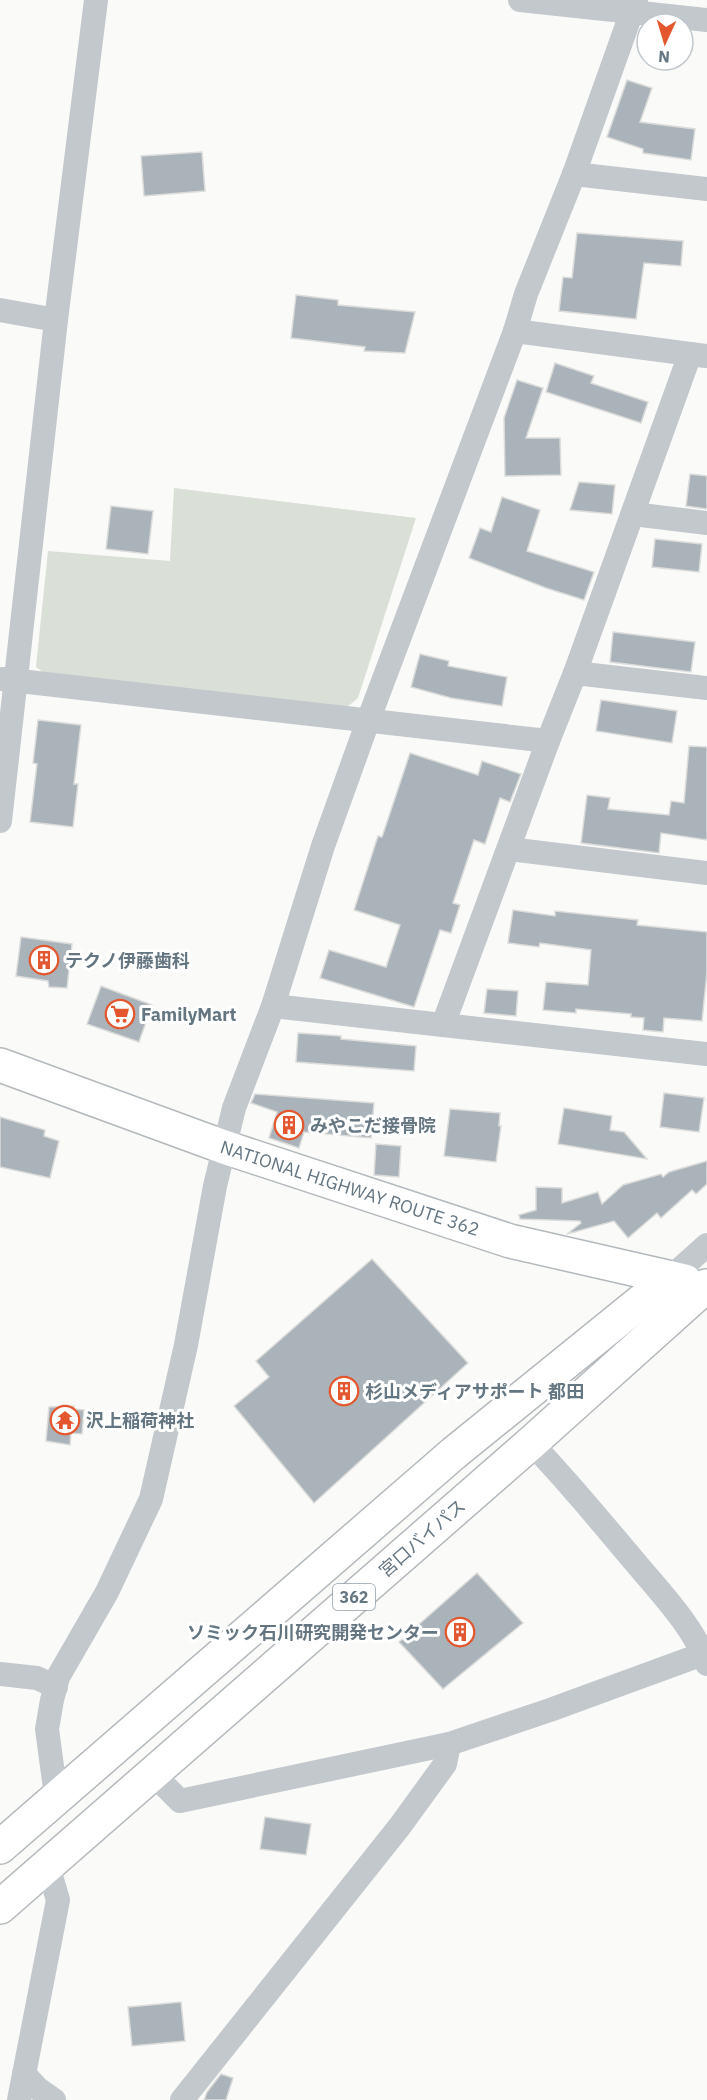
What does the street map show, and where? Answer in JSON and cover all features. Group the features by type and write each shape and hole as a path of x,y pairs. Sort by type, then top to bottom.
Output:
{"highway":[{"name":"NATIONAL HIGHWAY ROUTE 362","path":"0,1065 224,1147 510,1240 707,1286"},
{"name":"362","path":"0,1847 56,1796 454,1453 670,1278"},
{"name":"宮口バイパス","path":"0,1907 531,1443 707,1286"}],"street":[{"path":"0,821 8,680 96,0"},
{"path":"520,0 634,6 707,20"},
{"path":"56,1796 47,1729 58,1677 107,1592 151,1499 184,1357 215,1185 234,1108 273,1006 323,846 368,721 515,331 526,294 574,174 634,6"},
{"path":"574,174 707,189"},
{"path":"0,310 56,320"},
{"path":"443,1025 633,514 699,355 515,331"},
{"path":"633,514 707,523"},
{"path":"575,673 707,688"},
{"path":"8,680 548,741"},
{"path":"509,849 707,873"},
{"path":"273,1006 707,1054"},
{"path":"670,1278 707,1245"},
{"path":"153,1773 180,1801 449,1744 705,1659 674,1609 558,1471 531,1443"},
{"path":"0,1674 37,1678 56,1687"},
{"path":"182,2100 400,1826 445,1764 449,1744"},
{"path":"19,2100 58,1900 48,1866"},
{"path":"24,2074 37,2088 54,2100"}],"shaded area":[{"path":"174,488 416,518 358,698 346,708 43,672 36,667 48,551 170,561"}],"building":[{"path":"627,80 652,88 640,122 695,129 691,160 643,153 643,149 607,137"},
{"path":"202,152 205,191 144,196 141,156"},
{"path":"577,233 683,241 681,266 644,263 636,319 559,311 563,277 572,278"},
{"path":"296,295 338,300 338,305 415,312 405,353 364,351 365,347 291,338"},
{"path":"555,363 594,376 591,383 648,402 641,423 546,392"},
{"path":"517,380 543,388 526,438 560,438 561,475 505,476 504,418"},
{"path":"690,474 707,476 707,509 686,506"},
{"path":"579,482 615,485 612,514 570,510"},
{"path":"502,497 540,510 527,551 594,572 584,600 469,558 480,528 491,532"},
{"path":"111,506 153,511 148,554 106,549"},
{"path":"655,539 702,544 699,572 652,567"},
{"path":"613,632 695,642 691,672 610,662"},
{"path":"420,654 449,661 448,666 507,677 502,706 451,698 411,687"},
{"path":"601,700 677,711 672,743 596,731"},
{"path":"38,720 81,725 74,784 78,784 73,827 30,822 37,764 33,763"},
{"path":"689,746 707,747 707,840 661,833 659,853 581,843 587,795 610,798 608,809 669,815 671,801 684,803"},
{"path":"410,753 478,775 482,761 521,774 510,802 500,798 485,844 474,840 453,903 460,905 451,933 440,930 414,1007 320,978 329,950 386,967 400,925 354,910 378,836 382,837"},
{"path":"513,910 555,916 555,911 638,920 637,925 707,932 707,972 702,1021 664,1018 663,1032 643,1030 644,1018 631,1017 631,1014 576,1009 576,1013 543,1010 546,982 588,985 591,950 540,943 539,947 508,943"},
{"name":"テクノ伊藤歯科","path":"21,937 72,944 67,988 49,987 48,981 16,976"},
{"name":"FamilyMart","path":"101,986 152,1005 139,1042 87,1024"},
{"path":"487,989 518,991 516,1016 484,1013"},
{"path":"298,1033 416,1046 414,1071 296,1062"},
{"path":"664,1093 704,1098 699,1132 660,1127"},
{"path":"255,1094 374,1103 371,1138 304,1132 299,1148 269,1138 277,1112 251,1103"},
{"path":"564,1108 612,1116 610,1130 624,1132 647,1159 558,1144"},
{"path":"450,1109 500,1113 499,1126 501,1126 496,1162 444,1156"},
{"path":"0,1117 45,1130 44,1136 59,1141 50,1178 0,1167"},
{"path":"376,1144 401,1146 399,1177 374,1175"},
{"path":"707,1161 707,1184 696,1194 692,1190 661,1218 657,1213 628,1238 614,1221 567,1234 581,1223 580,1221 520,1219 519,1215 536,1210 536,1187 562,1188 562,1203 598,1192 602,1204 623,1185 661,1174 663,1177 669,1172"},
{"name":"杉山メディアサポート 都田","path":"372,1259 468,1363 314,1503 234,1406 269,1377 256,1361"},
{"name":"沢上稲荷神社","path":"74,1406 74,1409 84,1410 82,1434 71,1433 70,1445 46,1441 49,1407"},
{"name":"ソミック石川研究開発センター","path":"477,1573 523,1623 443,1689 399,1642"},
{"path":"265,1817 311,1824 306,1855 260,1849"},
{"path":"181,2002 185,2041 132,2046 128,2007"},
{"path":"221,2074 233,2078 226,2100 204,2100 207,2092"}],"place":[{"name":"テクノ伊藤歯科","path":"44,960"},
{"name":"FamilyMart","path":"120,1014"},
{"name":"みやこだ接骨院","path":"289,1125"},
{"name":"杉山メディアサポート 都田","path":"344,1391"},
{"name":"沢上稲荷神社","path":"65,1420"},
{"name":"ソミック石川研究開発センター","path":"460,1632"}]}
